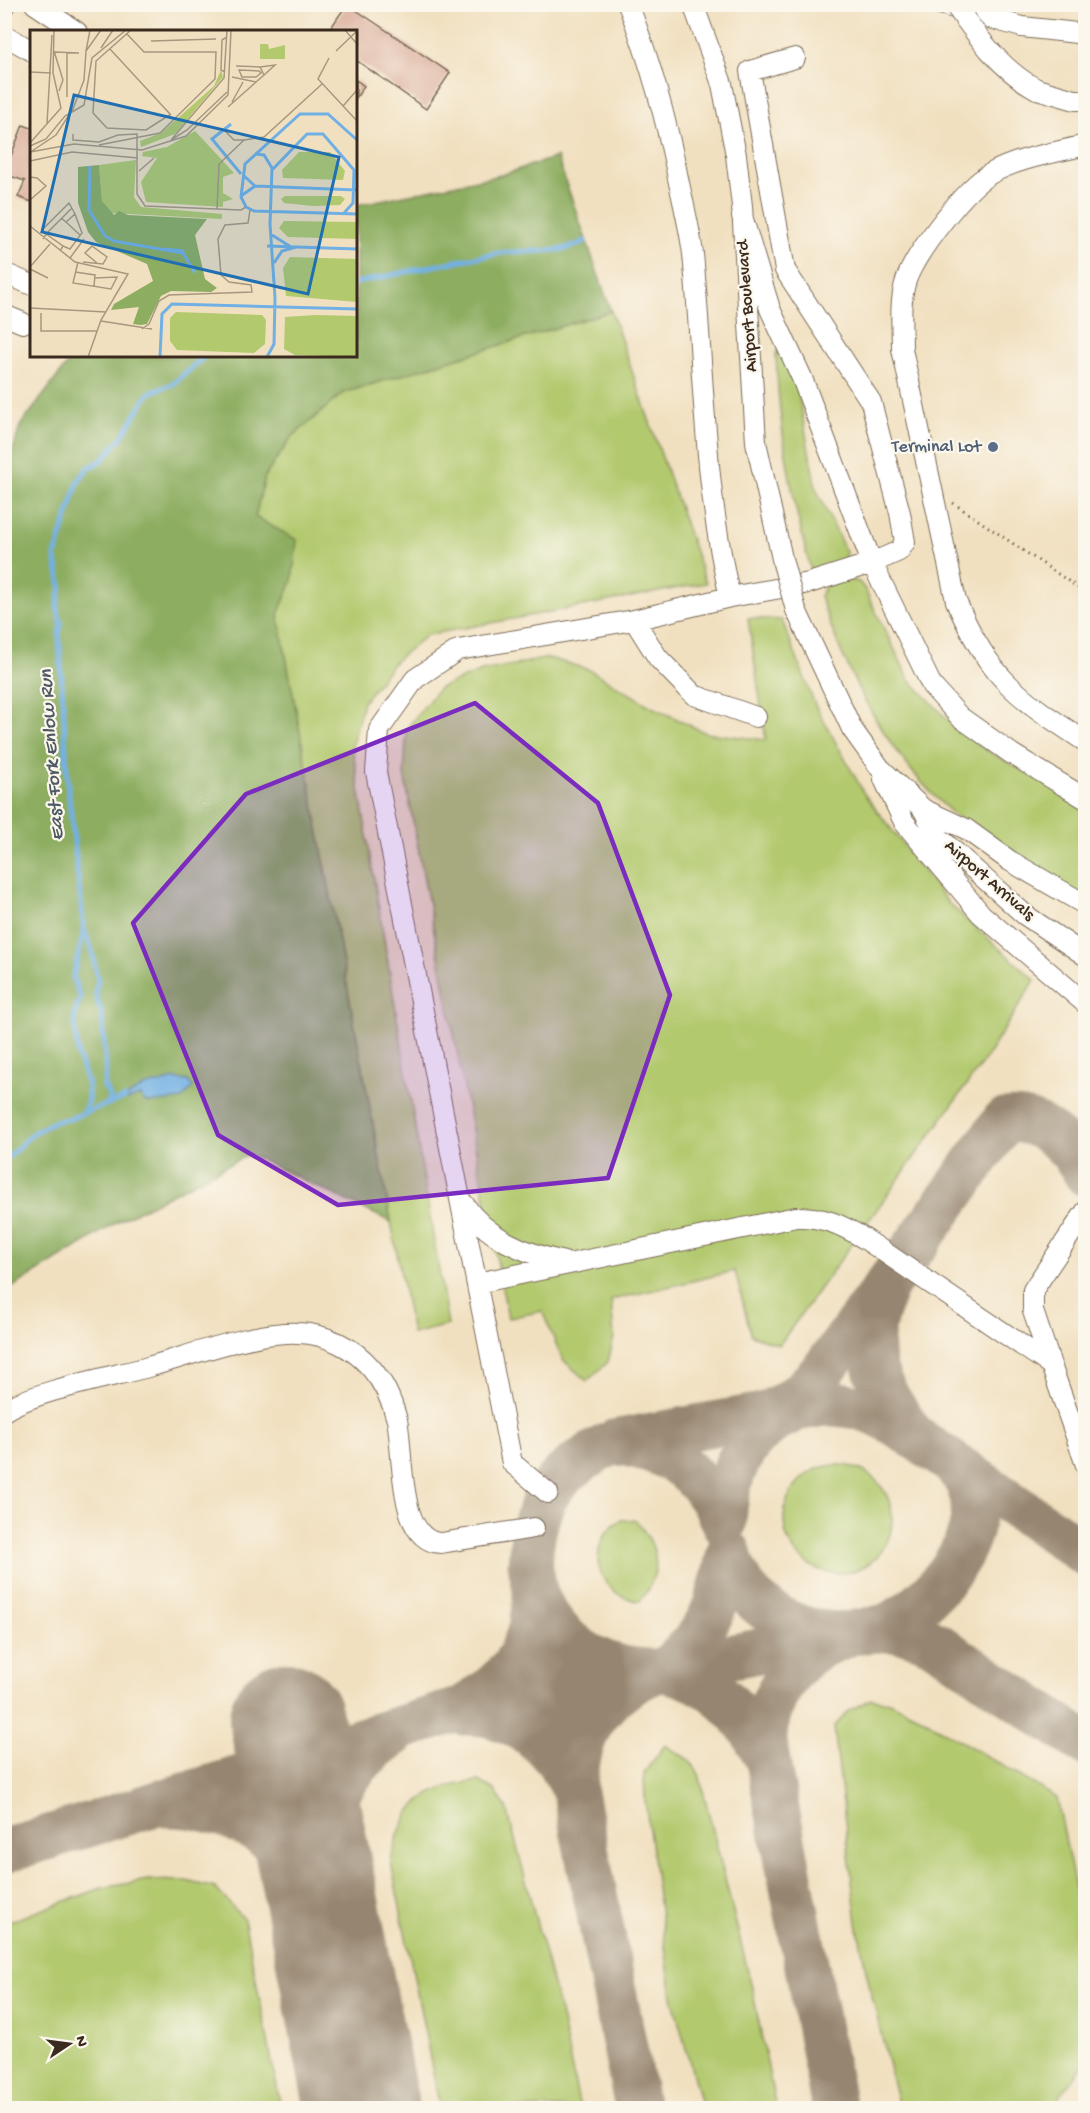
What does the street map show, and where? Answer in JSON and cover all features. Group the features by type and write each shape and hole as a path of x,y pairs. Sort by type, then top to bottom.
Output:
{"street":[{"path":"35,4 74,30"},
{"path":"628,4 646,49 657,86 693,253 706,448 714,519 730,597"},
{"name":"Airport Boulevard","path":"693,4 722,84 736,155 756,442 783,563 796,610 852,729 880,768"},
{"path":"940,4 1022,27 1086,34"},
{"path":"954,4 995,56 1014,74 1037,89 1075,100 1086,100"},
{"path":"4,35 30,50"},
{"path":"548,1493 512,1463 376,772 379,730 415,678 458,650 634,620 730,597 809,583 872,563 899,551 905,542 900,513 871,402 784,270 750,71 795,58"},
{"path":"1086,145 1031,158 989,175 961,199 909,273 902,303 902,349 956,602 984,658 1020,698 1086,742"},
{"path":"742,216 770,309 802,378 872,563 932,686 960,717 1012,754 1086,799"},
{"path":"4,273 30,284"},
{"path":"4,315 23,323"},
{"path":"634,620 658,658 694,695 756,717"},
{"path":"880,768 904,822 981,914 1086,1004"},
{"name":"Airport Arrivals","path":"880,768 923,809 937,836 1025,915 1086,956"},
{"path":"1056,779 1086,781"},
{"path":"923,809 966,830 1010,861 1086,905"},
{"path":"460,1199 475,1219 499,1238 532,1253 572,1263"},
{"path":"1086,1211 1033,1290 1033,1311 1086,1466"},
{"path":"477,1283 796,1217 822,1218 841,1224 865,1239 1051,1365"},
{"path":"4,1411 48,1394 254,1339 284,1333 313,1335 333,1341 361,1358 388,1394 399,1433 411,1521 422,1536 428,1541 441,1543 534,1528"}],"path":[{"path":"932,489 1086,593"}],"highlighted area":[{"path":"475,703 598,803 670,995 608,1178 338,1205 218,1135 133,923 246,794"}],"green space":[{"path":"557,157 611,311 343,393 291,438 265,476 255,517 297,540 292,581 278,614 391,1222 249,1154 117,1222 5,1292 4,482 20,426 72,357 357,357 357,205 501,175"},
{"path":"611,311 706,583 427,635 395,661 363,702 352,746 448,1325 412,1334 278,614 292,581 255,517 265,476 291,438 343,393"},
{"path":"776,352 780,352 797,386 816,489 846,552 844,562 816,573 811,571 787,463"},
{"path":"847,579 859,582 864,588 909,679 956,728 979,746 1085,805 1085,900 1014,858 973,830 921,782 899,754 879,725 846,662 820,596 826,585"},
{"path":"748,618 782,620 815,705 865,795 949,904 1035,980 986,1058 779,1345 751,1335 735,1271 611,1300 614,1337 608,1362 587,1381 563,1360 542,1311 508,1318 404,774 407,728 439,688 482,671 549,658 590,670 650,706 706,733 766,740"},
{"path":"838,1465 859,1469 876,1481 888,1498 892,1519 888,1540 876,1557 859,1569 838,1573 817,1569 800,1557 788,1540 784,1519 788,1498 800,1481 817,1469"},
{"path":"621,1520 635,1520 650,1540 654,1550 655,1570 640,1601 625,1597 613,1590 604,1580 599,1568 598,1555 601,1542 609,1530"},
{"path":"871,1699 890,1702 920,1717 1057,1798 1085,1938 1086,2062 1051,2108 899,2108 866,1971 857,1923 834,1727 848,1711"},
{"path":"665,1745 689,1760 699,1774 752,1988 776,2108 702,2108 672,1997 645,1800 644,1773"},
{"path":"479,1781 495,1790 507,1809 560,2012 580,2108 440,2108 391,1862 401,1827 418,1803 429,1794 443,1788"},
{"path":"148,1880 186,1881 215,1888 244,1919 281,2108 5,2108 5,1923 102,1888"}],"water":[{"path":"175,1079 188,1081 193,1087 182,1099 149,1103 141,1096 127,1100 125,1098 143,1087"}],"building":[{"path":"347,4 450,73 426,109 357,61 357,30 329,30"},
{"path":"357,81 364,86 357,96"},
{"path":"23,125 30,127 30,201 18,197 25,181 4,174"}],"waterway":[{"name":"East Fork Enlow Run","path":"357,283 500,253 565,249 585,241"},
{"name":"East Fork Enlow Run","path":"4,1161 33,1133 56,1121 70,1119 83,1113 88,1101 88,1085 78,1056 74,1016 80,997 73,977 84,930 68,788 59,634 61,624 57,607 61,587 55,556 78,482 87,469 102,460 121,438 149,393 173,384 204,357"},
{"path":"85,932 92,951 98,981 95,993 102,1014 106,1072 104,1086 110,1097 109,1105"},
{"path":"83,1113 125,1098"}],"taxiway":[{"path":"773,1410 801,1392 824,1369 1004,1121 1017,1120 1029,1123 1052,1135 1072,1153 1086,1174"},
{"path":"883,1296 872,1335 875,1368 888,1399 910,1431"},
{"path":"637,2108 530,1564 537,1520 551,1488 577,1464 614,1442 823,1404 852,1406 879,1415 897,1425 1086,1554"},
{"path":"620,1443 656,1452 684,1468 706,1492 724,1524 729,1488 740,1458 760,1432 790,1412"},
{"path":"4,1851 458,1710 886,1626 906,1615 944,1579 970,1533 973,1509 969,1486 954,1465"},
{"path":"663,1670 698,1681 727,1702 750,1729 768,1761 765,1740 767,1724 770,1710 783,1684 791,1672 812,1652 849,1634 810,1630 774,1614 758,1603 745,1588 735,1571 729,1552 716,1603 710,1617 693,1643 665,1669"},
{"path":"464,1713 483,1714 500,1719 532,1735 557,1761 575,1793 580,1752 594,1718 619,1692 656,1671 616,1666 582,1651 555,1626 535,1592 530,1629 517,1659 496,1684 466,1706"},
{"path":"867,1631 901,1631 933,1642 1086,1744"},
{"path":"762,1730 834,2108"},
{"path":"323,1909 323,1856 332,1810 341,1789 354,1770 371,1751 394,1734"},
{"path":"166,1805 209,1810 248,1825 265,1837 281,1851 307,1885 317,1905 329,1941"}],"runway":[{"path":"286,1719 362,2108"}],"place":[{"name":"Terminal Lot","path":"993,447"}]}
